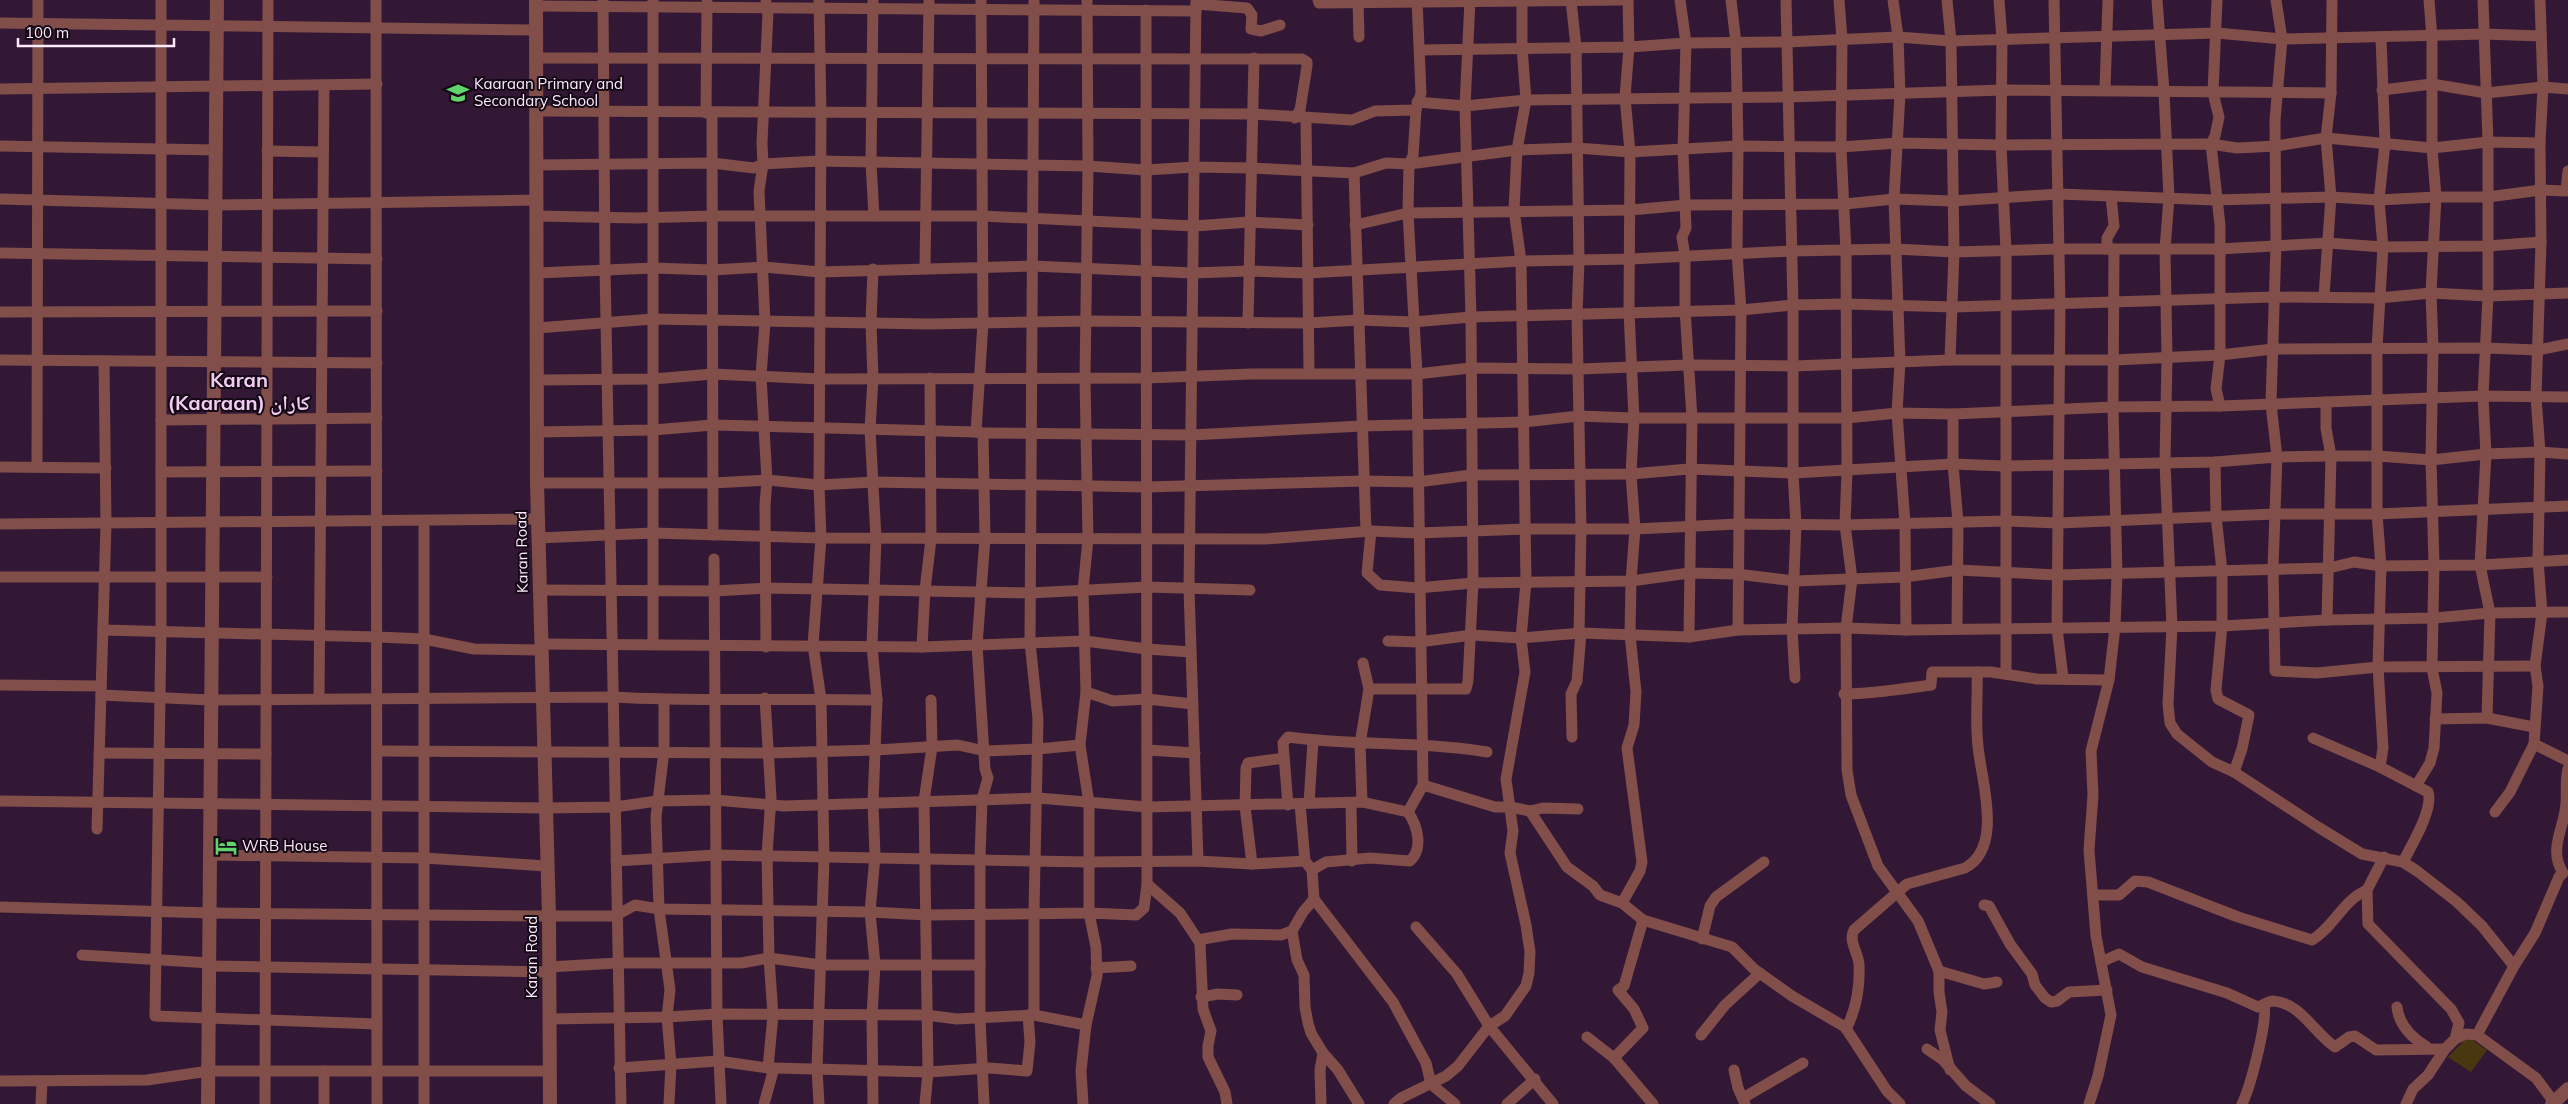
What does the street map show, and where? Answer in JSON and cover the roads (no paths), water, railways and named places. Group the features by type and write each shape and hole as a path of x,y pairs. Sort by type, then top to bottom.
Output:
{"street":[{"path":"36,467 38,0"},
{"path":"161,0 161,577 158,912 155,1016 377,1024"},
{"path":"208,1104 210,1071 210,804 217,0"},
{"path":"265,1104 268,0"},
{"path":"376,0 376,1104"},
{"path":"1318,0 1320,3 1358,1 1621,0"},
{"path":"1394,1104 1401,1098 1431,1084 1458,1066 1489,1026 1504,1016 1526,986 1529,973 1530,952 1526,925 1510,853 1512,830 1506,779 1525,672 1521,638 1526,582 1526,529 1520,315 1521,260 1514,210 1517,150 1526,100 1522,47 1522,0"},
{"path":"1571,0 1576,47 1579,261 1577,315 1579,369 1578,475 1580,529 1580,634 1578,681 1571,694 1572,737"},
{"path":"1622,903 1640,871 1642,862 1627,748 1634,725 1636,708 1630,635 1630,581 1635,529 1631,474 1634,418 1629,312 1630,152 1625,97 1629,46 1628,0"},
{"path":"1680,0 1686,42 1683,150 1686,228 1682,237 1685,256 1685,310 1692,418 1689,526 1689,636"},
{"path":"1731,0 1736,43 1738,146 1736,253 1741,310 1741,419 1737,574 1738,630"},
{"path":"1786,0 1794,366 1793,472 1796,524 1792,629 1795,678"},
{"path":"1839,0 1842,39 1841,147 1846,252 1848,470 1845,526 1852,579 1846,628 1844,694 1846,770 1851,795 1878,866 1896,893 1909,906 1918,920 1939,971 1938,992 1942,1012 1940,1030 1950,1070"},
{"path":"1892,0 1898,37 1900,94 1894,199 1900,362 1897,413 1905,524 1906,630"},
{"path":"1947,0 1951,41 1954,252 1954,307 1950,360"},
{"path":"1999,0 2003,90 2001,145 2006,251 2004,466 2006,674"},
{"path":"2054,0 2054,90 2060,249 2058,358 2060,464 2056,628 2063,678"},
{"path":"2105,90 2108,0"},
{"path":"2157,0 2169,198 2165,249 2167,357 2165,463 2172,627 2168,704 2170,722 2177,734 2212,762 2234,772 2293,812 2362,854 2403,862 2457,902 2482,926 2514,966"},
{"path":"2217,0 2213,93 2219,117 2216,136 2211,144 2220,225 2218,249 2220,355 2216,389 2220,406"},
{"path":"2276,0 2282,39 2277,92 2274,199 2276,244 2271,404 2277,456 2273,568 2275,671 2318,673 2378,667 2535,666"},
{"path":"2324,296 2331,197 2326,138 2331,93 2332,0"},
{"path":"2416,786 2430,763 2434,748 2437,693 2432,668 2434,564 2431,460 2433,348 2431,293 2435,246 2436,197 2432,148 2432,37 2429,0"},
{"path":"2483,0 2488,142 2488,296 2483,396 2486,454 2480,565 2490,613 2487,718"},
{"path":"2495,812 2510,792 2534,744 2538,686 2535,666 2542,612 2538,560 2540,452 2536,397 2541,242 2540,143 2543,87 2540,0"},
{"path":"1358,1 1359,37"},
{"path":"1408,812 1422,785 1418,588 1417,374 1408,213 1409,164 1413,156 1417,106 1421,93 1417,1"},
{"path":"1369,690 1466,689 1472,635 1473,584 1470,422 1471,317 1466,211 1465,106 1466,49 1470,1"},
{"path":"536,3 1087,5 1146,10 1196,5 1247,8 1252,15 1251,29 1261,31 1280,25"},
{"name":"Karan Road","path":"536,3 537,519 546,808 550,1104"},
{"path":"603,3 605,269 610,429 612,697 616,861 615,916 620,1104"},
{"path":"653,3 653,644"},
{"path":"707,4 707,58 712,163 713,535"},
{"path":"766,4 768,12 763,113 764,164 759,190 765,322 761,376 767,480 766,647"},
{"path":"819,4 821,113 819,162 819,485 821,538 816,589 814,645 821,699 824,858 817,1068 819,1104"},
{"path":"873,4 873,113 870,163 874,216"},
{"path":"925,268 929,4"},
{"path":"981,5 981,165 984,323 978,378 985,538 979,592 977,645 988,778 982,799 980,859 980,1018 984,1104"},
{"path":"619,1068 718,1062 771,1068 873,1069 928,1072 1001,1068 1028,1071 1038,798 1038,719 1030,642 1034,5"},
{"path":"1083,1104 1081,1072 1086,1025 1096,976 1096,947 1088,913 1090,803 1080,744 1086,692 1083,590 1088,539 1085,378 1085,267 1088,222 1087,5"},
{"path":"1196,5 1189,589 1198,861"},
{"path":"0,907 266,914 615,916 635,905 659,909 768,912 870,912 927,915 1034,912 1136,915 1144,908 1147,884 1146,10"},
{"path":"0,23 536,30"},
{"path":"1420,50 1629,46 1686,42 1788,42 1898,37 1951,41 2217,33 2282,39 2432,37 2484,34 2541,36"},
{"path":"2380,767 2384,748 2378,667 2381,566 2377,514 2377,348 2383,247 2379,200 2385,143 2381,38"},
{"path":"536,58 1302,59 1307,62 1300,110 1307,170 1310,373"},
{"path":"1248,323 1250,168 1254,58"},
{"path":"0,89 377,84"},
{"path":"2382,90 2432,84 2486,93 2543,87 2568,89"},
{"path":"319,699 324,85"},
{"path":"536,112 1253,114 1352,120 1375,112 1417,106 1465,106 1526,100 1576,101 1625,97 1736,98 2003,90 2331,93"},
{"path":"537,165 712,163 754,168 764,164 819,162 928,163 1088,166 1146,170 1194,167 1250,168 1354,173 1386,163 1409,164 1517,150 1577,148 1630,152 1738,146 1841,147 1898,143 1952,145 2211,144 2237,148 2276,146 2326,138 2432,148 2488,142 2540,143"},
{"path":"0,146 216,150"},
{"path":"267,151 323,152"},
{"path":"1355,225 1408,213 1514,210 1631,210 1686,205 1845,204 1894,199 1952,201 2059,194 2216,200 2331,197 2379,200 2436,197 2488,198 2541,190 2566,191 2568,171"},
{"path":"1354,173 1364,481 1368,532 1367,573 1380,585 1418,588 1526,582 1580,583 1630,581 1689,573 1737,574 1795,582 1904,577 1958,570 2056,575 2329,568 2354,562 2381,566 2480,565 2538,560 2568,560"},
{"path":"2089,1104 2110,1026 2111,1015 2096,936 2089,850 2093,795 2091,751 2109,680 2115,627 2117,574 2113,407 2114,303 2111,249 2107,238 2114,226 2111,196"},
{"path":"0,199 216,205 537,200"},
{"path":"537,216 982,216 1194,226 1249,222 1308,225"},
{"path":"537,273 653,268 712,270 764,267 820,272 925,268 982,269 1032,266 1193,273 1249,271 1308,273 1357,272 1521,260 1579,261 1791,251 1846,252 1895,249 1954,252 2060,249 2218,249 2276,244 2328,243 2383,247 2487,246 2541,242"},
{"path":"0,252 377,259"},
{"path":"873,269 871,323 873,378 870,430 876,538 872,646 876,700 873,803 875,856 870,912 876,964 872,1016 873,1104"},
{"path":"537,328 653,319 871,323 1086,321 1192,324 1309,323 1359,320 1413,322 1520,315 1741,310 1793,305 1846,304 1898,307 1954,307 2166,302 2273,297 2379,298 2431,293 2488,296 2568,293"},
{"path":"0,312 377,311"},
{"path":"537,380 653,379 713,374 820,379 1146,378 1310,373 1417,374 1470,368 1579,369 1688,365 1794,366 2058,358 2114,360 2220,355 2273,349 2485,348 2538,350 2568,344"},
{"path":"0,360 214,364 377,363"},
{"path":"97,829 106,524 104,361"},
{"path":"922,647 925,590 932,539 929,432 930,378"},
{"path":"537,432 610,429 653,430 713,425 929,432 1031,434 1146,432 1191,435 1362,426 1524,422 1579,416 1741,419 1794,416 1847,418 1897,413 1953,414 2006,410 2220,406 2483,396 2568,397"},
{"path":"2326,402 2326,428 2331,456 2327,620"},
{"path":"1953,414 1953,464 1958,522 1957,628"},
{"path":"161,420 377,418"},
{"path":"537,483 713,483 767,480 819,485 874,482 1086,488 1364,481 1418,482 1471,475 1631,474 1690,469 1793,472 1953,464 2004,466 2115,462 2215,462 2277,456 2378,456 2431,460 2486,454 2540,452 2568,454"},
{"path":"2215,462 2216,516 2222,571 2222,626 2216,674 2218,698 2249,715 2242,749 2234,772"},
{"path":"0,467 106,468"},
{"path":"161,472 377,471"},
{"path":"538,538 653,533 821,538 1265,539 1368,532 1418,533 1471,530 1635,529 1738,524 1845,526 2006,521 2059,523 2115,519 2329,512 2377,514 2568,506"},
{"path":"0,524 537,519"},
{"path":"424,521 424,1104"},
{"path":"714,559 716,1014 721,1104"},
{"path":"0,577 267,577"},
{"path":"539,590 611,591 767,588 1030,593 1146,587 1250,590"},
{"path":"1388,641 1419,642 1472,635 1521,638 1580,634 1689,636 1738,630 1846,628 1906,630 2222,626 2327,620 2434,618 2490,613 2568,612"},
{"path":"103,630 266,633 424,639 474,649 653,644 766,647 814,645 922,647 1085,641 1147,649 1191,652"},
{"path":"1352,861 1360,744 1369,690 1363,663"},
{"path":"1844,694 1871,694 1893,689 1931,685 1932,672 1977,672 2037,679 2109,680"},
{"path":"1846,1029 1854,1012 1859,968 1852,932 1896,893 1914,880 1965,868 1973,863 1983,851 1987,792 1978,746 1977,672"},
{"path":"0,685 101,690 160,697 211,700 612,697 664,700 765,698 876,700"},
{"path":"1086,692 1113,701 1147,699 1193,704"},
{"path":"764,1104 771,1068 773,1015 769,958 767,855 770,803 765,698"},
{"path":"664,700 664,751 657,800 659,909 670,990 667,1017 671,1064 670,1104"},
{"path":"925,1104 928,1072 924,801 932,747 931,700"},
{"path":"2435,719 2487,718 2534,727"},
{"path":"2313,738 2380,767 2428,792 2430,798 2427,813 2403,862"},
{"path":"1288,804 1284,758 1285,739 1360,744 1454,746 1487,752"},
{"path":"1313,741 1304,804 1305,861 1312,870 1314,899 1393,1002 1426,1063 1431,1084 1455,1104"},
{"path":"377,752 544,754 664,751 768,753 876,750 958,745 985,751 1038,749 1080,744"},
{"path":"2534,744 2568,761"},
{"path":"1147,750 1195,752"},
{"path":"99,753 266,754"},
{"path":"1252,864 1245,806 1248,763 1284,758"},
{"path":"2477,1035 2514,966 2535,933 2559,877 2566,875 2557,862 2557,853 2566,805 2568,769"},
{"path":"1422,785 1495,807 1510,807 1530,811 1543,808 1578,809"},
{"path":"0,801 546,808 615,807 657,800 715,800 770,803 784,806 1038,798 1147,807 1357,803 1408,812 1416,823 1415,856 1410,861 1370,858 1326,862 1312,870"},
{"path":"1530,811 1566,867 1586,880 1600,895 1622,903 1643,920 1732,947 1760,973 1806,1006 1820,1012 1846,1029 1887,1090 1900,1104"},
{"path":"211,855 424,858 547,866"},
{"path":"616,861 658,860 716,855 767,855 824,858 875,856 1089,862 1198,861 1252,864 1305,861"},
{"path":"2384,857 2367,890 2368,924 2452,1009 2459,1022 2455,1039"},
{"path":"1702,939 1710,906 1716,897 1764,862"},
{"path":"2094,895 2120,895 2134,881 2148,882 2238,916 2312,940 2320,935 2353,897 2367,890"},
{"path":"1147,884 1180,913 1200,943 1201,996 1205,1020 1211,1032 1208,1057 1225,1092 1227,1104"},
{"path":"1314,899 1303,912 1292,931 1297,960 1304,975 1304,1007 1311,1032 1323,1053 1338,1070 1359,1104"},
{"path":"1984,905 1990,906 2010,944 2025,962 2032,974 2035,985 2044,998 2051,1002 2057,1001 2069,992 2106,990"},
{"path":"1614,1058 1643,1028 1634,1009 1618,990 1624,986 1643,920"},
{"path":"1416,928 1457,974 1489,1026 1535,1079 1553,1104"},
{"path":"1200,943 1203,938 1232,934 1280,935 1292,931"},
{"path":"2101,962 2119,954 2142,967 2228,992 2255,1006 2264,1005 2272,1001 2294,1006 2308,1022 2335,1046 2349,1037 2355,1036 2376,1050 2445,1049"},
{"path":"82,955 266,967 424,970 549,969 617,963 741,962 769,958 821,966 876,964 980,965"},
{"path":"1096,968 1131,966"},
{"path":"1939,971 1984,984 1996,982"},
{"path":"1701,1036 1725,1005 1760,973"},
{"path":"1201,996 1218,994 1238,995"},
{"path":"2243,1103 2248,1093 2263,1031 2266,1011 2264,1005"},
{"path":"2396,1006 2398,1020 2416,1040 2431,1049"},
{"path":"549,1019 618,1016 667,1017 716,1014 820,1016 926,1015 957,1019 1031,1015 1086,1025"},
{"path":"2406,1104 2413,1089 2428,1075 2445,1049 2455,1039 2466,1034 2477,1035 2536,1078 2553,1103 2568,1089"},
{"path":"1587,1037 1614,1058 1653,1104"},
{"path":"1927,1049 1943,1060 1966,1086 1990,1104"},
{"path":"1321,1104 1320,1070 1323,1053"},
{"path":"1734,1070 1744,1101 1804,1063"},
{"path":"0,1081 147,1080 210,1071 549,1071"},
{"path":"324,1071 324,1104"},
{"path":"1507,1104 1535,1079"},
{"path":"42,1080 42,1104"}],"place":[{"name":"Kaaraan Primary and Secondary School","path":"458,93"},
{"name":"WRB House","path":"226,846"}],"district":[{"name":"Karan (Kaaraan) كاران","path":"239,392"}]}
